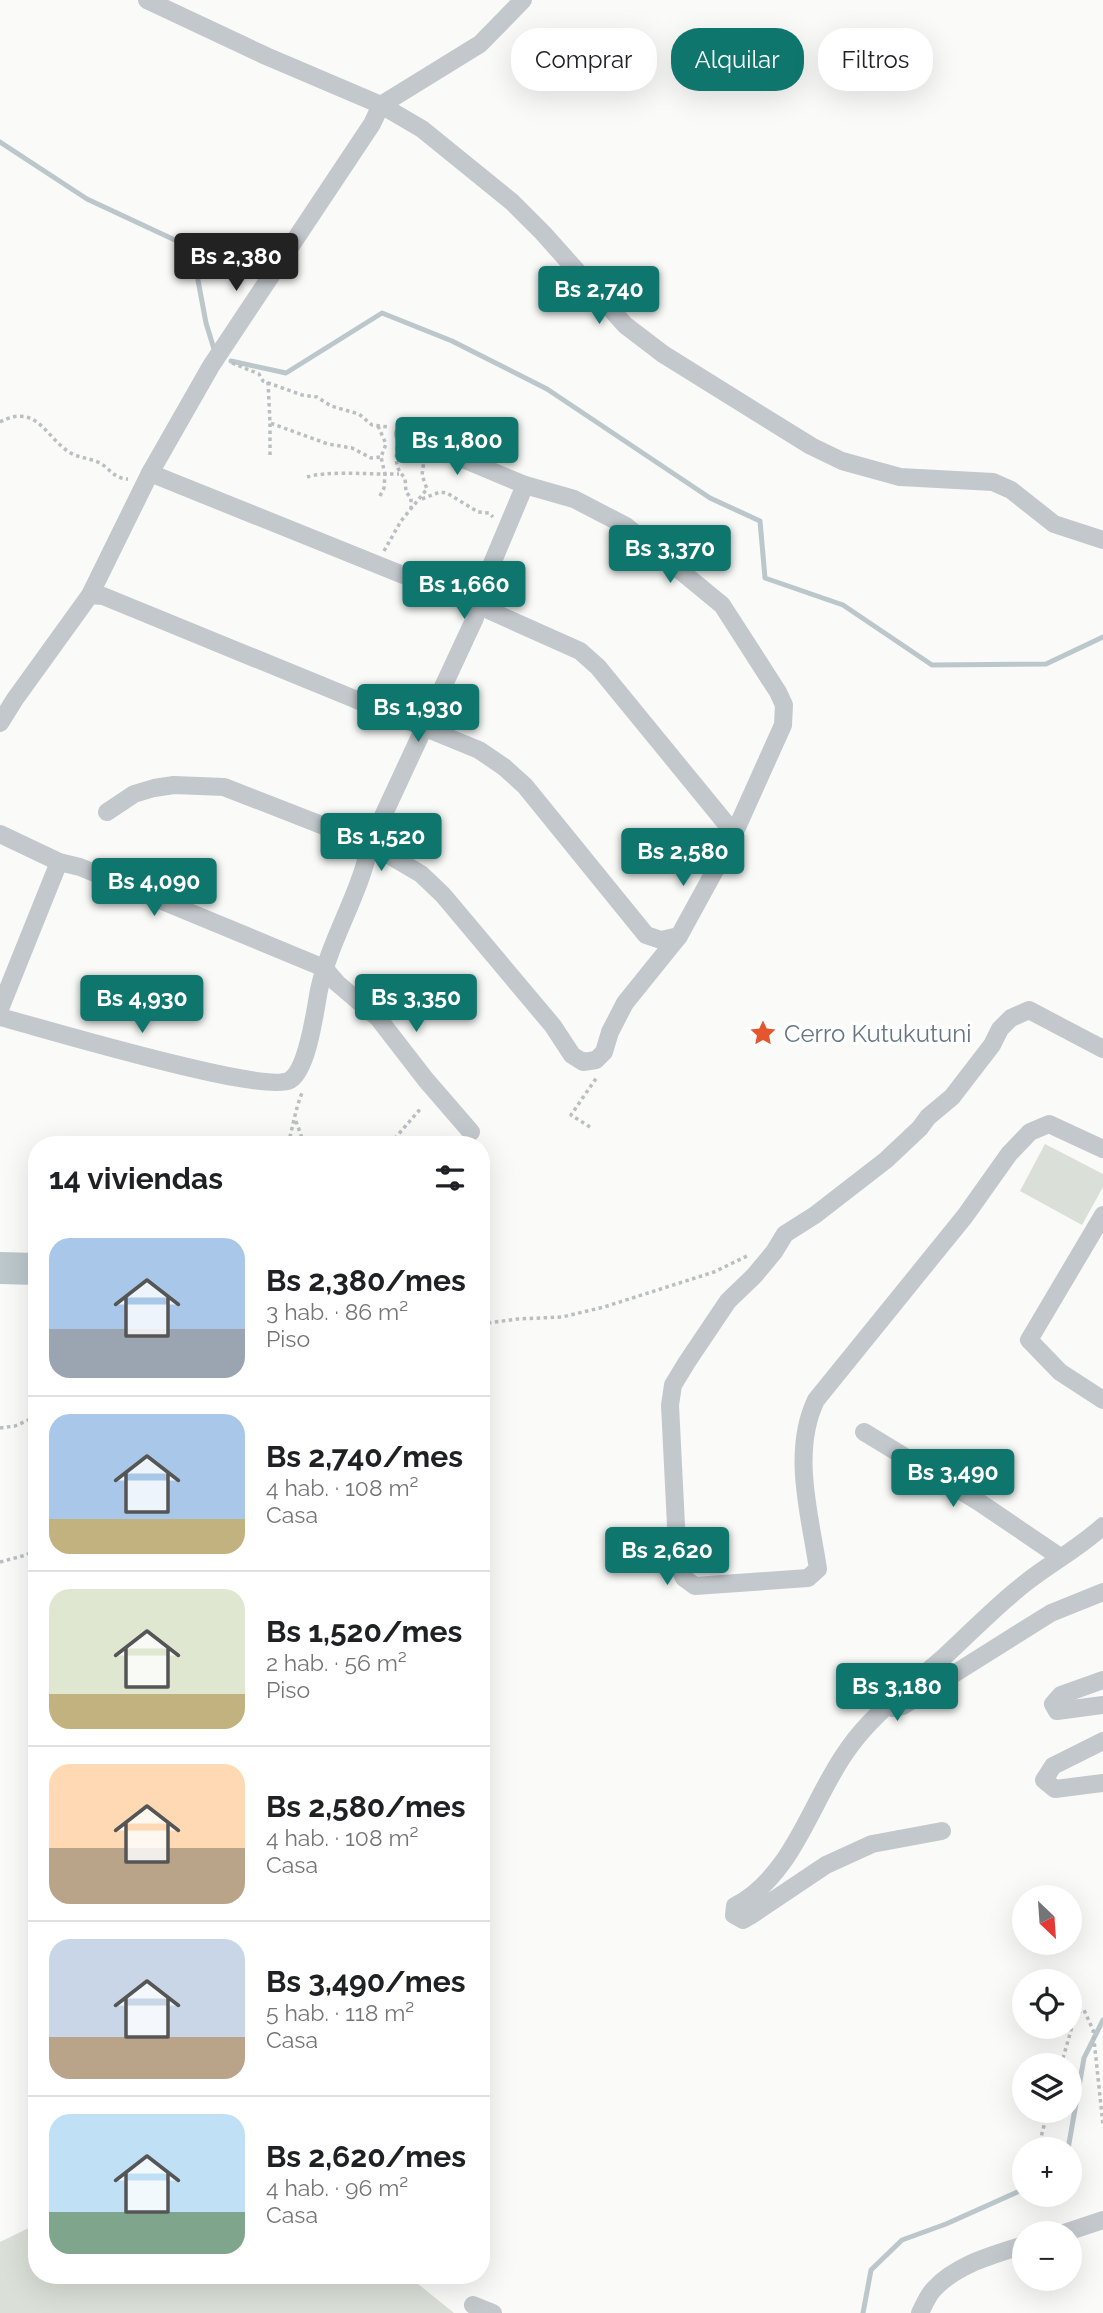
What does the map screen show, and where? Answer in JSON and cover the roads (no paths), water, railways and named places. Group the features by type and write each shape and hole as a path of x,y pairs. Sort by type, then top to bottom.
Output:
{"street":[{"path":"147,0 266,56 381,105 422,129 512,202 625,325 663,354 784,430 832,456 871,470 900,477 992,482 1011,490 1054,524 1103,540"},
{"path":"0,723 90,594 150,473 217,357 372,124 381,105 480,44 523,0"},
{"path":"107,812 134,794 153,788 174,785 224,787 370,844 421,874 443,895 553,1026 572,1055 583,1062 596,1060 604,1052 610,1032 625,1003 679,936 730,843 783,725 783,705 778,692 722,605 705,588 626,526 574,499 525,485 403,434"},
{"path":"150,473 475,604 580,651 598,667 733,832"},
{"path":"0,1017 209,1073 273,1084 291,1079 298,1072 305,1054 324,968 366,863 370,844 475,618 475,604 525,485"},
{"path":"90,594 103,596 478,750 504,767 525,786 646,935 661,940 679,936"},
{"path":"0,834 59,862 80,867 324,968 337,983 378,1018 471,1132"},
{"path":"0,1009 59,862"},
{"path":"1103,1049 1029,1010 1011,1018 1000,1029 992,1045 952,1097 928,1117 886,1160 815,1215 785,1234 754,1276 728,1301 673,1385 670,1405 678,1565 684,1578 695,1586 808,1578 814,1574 818,1569 803,1460 807,1419 816,1400 965,1216 1009,1154 1030,1132 1049,1124 1103,1149"},
{"path":"1103,1215 1029,1340 1060,1372 1103,1399"},
{"path":"864,1432 979,1502 1060,1557"},
{"path":"942,1831 872,1844 826,1865 743,1920 734,1915 735,1906 760,1890 794,1845 848,1749 882,1711 1016,1590 1085,1542 1103,1526"},
{"path":"882,1711 903,1706 1051,1613 1103,1592"},
{"path":"1103,1680 1061,1695 1052,1704 1057,1711 1103,1706"},
{"path":"1103,1741 1054,1766 1044,1780 1055,1788 1103,1783"},
{"path":"1082,2227 1103,2220"},
{"path":"920,2313 933,2290 954,2273 985,2257 1012,2249"},
{"path":"473,2305 493,2313"}],"waterway":[{"path":"0,142 87,199 192,248 206,323 214,349"},
{"path":"231,361 286,373 382,313 452,341 547,389 710,498 760,521 765,578 843,605 932,665 1046,664 1103,637"},
{"path":"0,1268 28,1269"},
{"path":"1070,2137 1084,2058 1103,2020"},
{"path":"863,2313 871,2270 902,2240 1012,2194"}],"place":[{"name":"Cerro Kutukutuni","path":"763,1033"}]}
